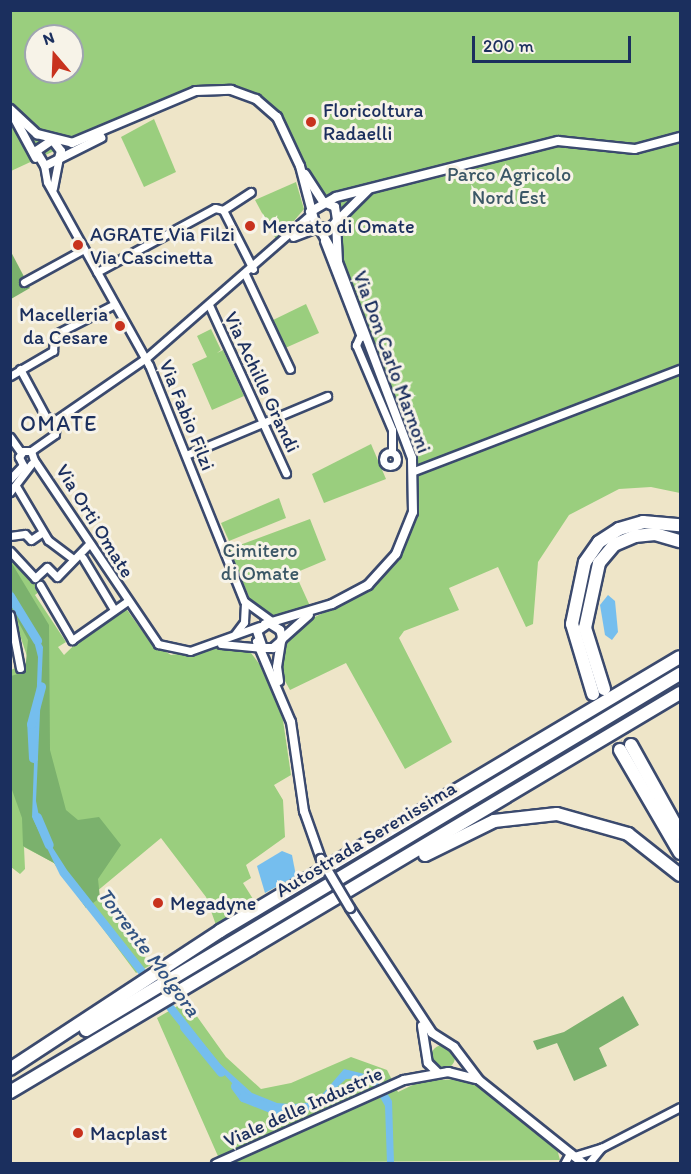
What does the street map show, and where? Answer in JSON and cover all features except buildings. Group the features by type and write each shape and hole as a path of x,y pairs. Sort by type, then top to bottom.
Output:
{"highway":[{"path":"681,525 643,522 619,529 599,542 585,562 572,624 598,692 585,628 599,563 614,545 634,536 655,534 681,542"},
{"path":"10,1075 162,978 220,931 681,657"},
{"name":"Autostrada Serenissima","path":"162,978 681,675"},
{"name":"Autostrada Serenissima","path":"10,1092 681,693"},
{"path":"681,833 625,748 681,853"},
{"path":"354,888 373,885 474,828 536,814 578,817 619,830 655,851 681,875"},
{"path":"10,1070 144,990"}],"street":[{"path":"111,130 58,162 41,163 37,147 52,141 80,142 196,91 231,90 274,113 300,166 323,202 335,208 338,262"},
{"name":"Via Fabio Filzi","path":"10,110 28,128 52,141"},
{"name":"Via Fabio Filzi","path":"10,110 41,163 84,249 146,358 245,603 252,629 281,694 294,737 304,811 321,859 417,1015"},
{"path":"56,420 146,358 290,238 323,202 558,141 635,149 681,136"},
{"path":"52,141 61,152 53,191"},
{"path":"300,166 310,214 338,262"},
{"path":"290,238 320,231 336,221 345,209 368,190"},
{"path":"97,272 215,208 223,210 251,192"},
{"path":"345,209 349,194"},
{"path":"223,210 253,268"},
{"path":"320,231 362,337 356,345 392,430 392,452"},
{"path":"24,282 84,249"},
{"name":"Via Don Carlo Marnoni","path":"269,624 320,609 368,585 396,554 413,512 414,471 362,337 338,262"},
{"path":"245,274 290,369"},
{"path":"10,376 50,353 54,335 115,304"},
{"name":"Via Achille Grandi","path":"208,305 286,473"},
{"path":"20,369 46,417 56,420"},
{"path":"414,471 681,369"},
{"path":"186,455 327,396"},
{"path":"21,453 31,451 55,434 56,420"},
{"path":"10,437 29,463"},
{"path":"10,479 29,463 31,451"},
{"name":"Via Orti Omate","path":"13,489 29,463 90,543 126,602 160,645 186,652 213,645 269,624"},
{"path":"13,489 43,532 72,558"},
{"path":"10,536 25,534 31,540 43,532"},
{"path":"10,551 35,578 47,567 57,578 72,558 90,543"},
{"name":"Via Orti Omate","path":"83,558 113,608"},
{"name":"Via Orti Omate","path":"40,585 72,640 113,608 126,602"},
{"path":"245,603 269,624 281,640"},
{"path":"226,639 243,624 245,603"},
{"name":"Via Don Carlo Marnoni","path":"260,644 281,640 320,609"},
{"path":"10,615 20,668"},
{"path":"260,644 269,624"},
{"name":"Via Fabio Filzi","path":"281,640 281,694"},
{"path":"239,644 266,662"},
{"name":"Via Orti Omate","path":"213,645 260,644"},
{"path":"417,1015 447,1042 479,1080 580,1160"},
{"path":"417,1015 428,1053 444,1073 479,1080"},
{"path":"428,1053 447,1042"},
{"name":"Viale delle Industrie","path":"404,1080 428,1053"},
{"path":"444,1073 458,1056"},
{"name":"Viale delle Industrie","path":"216,1164 404,1080 444,1073"},
{"path":"564,1164 580,1160 681,1107"},
{"path":"580,1160 601,1148"}],"green space":[{"name":"Parco Agricolo Nord Est","path":"11,11 680,11 680,493 651,487 619,489 569,515 538,562 533,624 526,627 498,567 449,588 459,610 404,631 399,638 452,742 405,769 346,663 290,690 280,672 282,652 300,624 357,597 394,565 418,501 418,466 339,252 336,206 306,172 281,115 260,97 224,85 188,89 11,171"},
{"path":"154,119 176,172 144,187 121,137"},
{"path":"296,182 304,209 277,241 255,200"},
{"path":"10,250 30,288 11,299 10,299"},
{"path":"306,304 319,333 283,349 271,321"},
{"path":"211,329 221,350 217,353 223,350 244,396 212,410 192,364 207,357 197,336"},
{"path":"371,444 386,479 324,503 312,474"},
{"path":"279,498 286,518 229,541 221,523"},
{"name":"Cimitero di Omate","path":"310,519 326,560 295,573 310,606 271,616 255,611 229,549"},
{"path":"10,551 40,591 35,595 66,642 58,647 64,655 105,615 125,607 150,642 171,655 228,646 251,653 264,670 283,720 291,775 274,785 283,800 285,837 246,865 251,878 243,883 253,899 216,925 206,897 161,838 96,892 151,965 136,973 54,863 24,847 25,869 20,874 11,867 11,670 29,662 11,609"},
{"path":"11,562 49,625 50,750 66,810 78,820 99,817 121,845 98,879 100,898 86,908 54,863 23,846 22,818 11,787 11,676 25,672 28,640 11,608"},
{"path":"623,996 639,1025 599,1048 607,1066 574,1081 557,1043 537,1050 533,1041 564,1032"},
{"path":"186,1001 226,1057 261,1089 291,1083 351,1057 387,1070 398,1092 421,1081 460,1079 474,1083 556,1145 560,1160 221,1163 157,1018"},
{"path":"443,1045 452,1048 455,1057 452,1066 443,1069 434,1066 431,1057 434,1048"}],"water":[{"name":"Torrente Molgora","path":"10,587 43,647 36,801 42,831 67,870 220,1064 252,1093 277,1103 303,1105 319,1098 344,1069 377,1077 392,1101 394,1163 387,1163 385,1106 369,1078 346,1079 322,1101 300,1109 271,1109 243,1095 179,1025 60,875 32,817 38,657 31,629"},
{"path":"608,595 615,601 618,632 612,640 605,635 600,605"},
{"path":"282,851 292,855 296,876 265,893 257,866"}],"waterway":[{"name":"Torrente Molgora","path":"10,596 37,640"},
{"name":"Torrente Molgora","path":"33,758 31,724 41,686"},
{"name":"Torrente Molgora","path":"37,817 49,845"},
{"name":"Torrente Molgora","path":"184,1027 221,1072"},
{"name":"Torrente Molgora","path":"235,1086 243,1097 275,1110 305,1107"}],"tunnel":[{"path":"605,692 631,745"},
{"path":"593,694 620,750"}],"place":[{"name":"Floricoltura Radaelli","path":"311,122"},
{"name":"Mercato di Omate","path":"250,226"},
{"name":"AGRATE Via Filzi Via Cascinetta","path":"78,245"},
{"name":"Macelleria da Cesare","path":"120,326"},
{"name":"Megadyne","path":"158,903"},
{"name":"Macplast","path":"78,1133"}],"district":[{"name":"OMATE","path":"59,424"}]}
